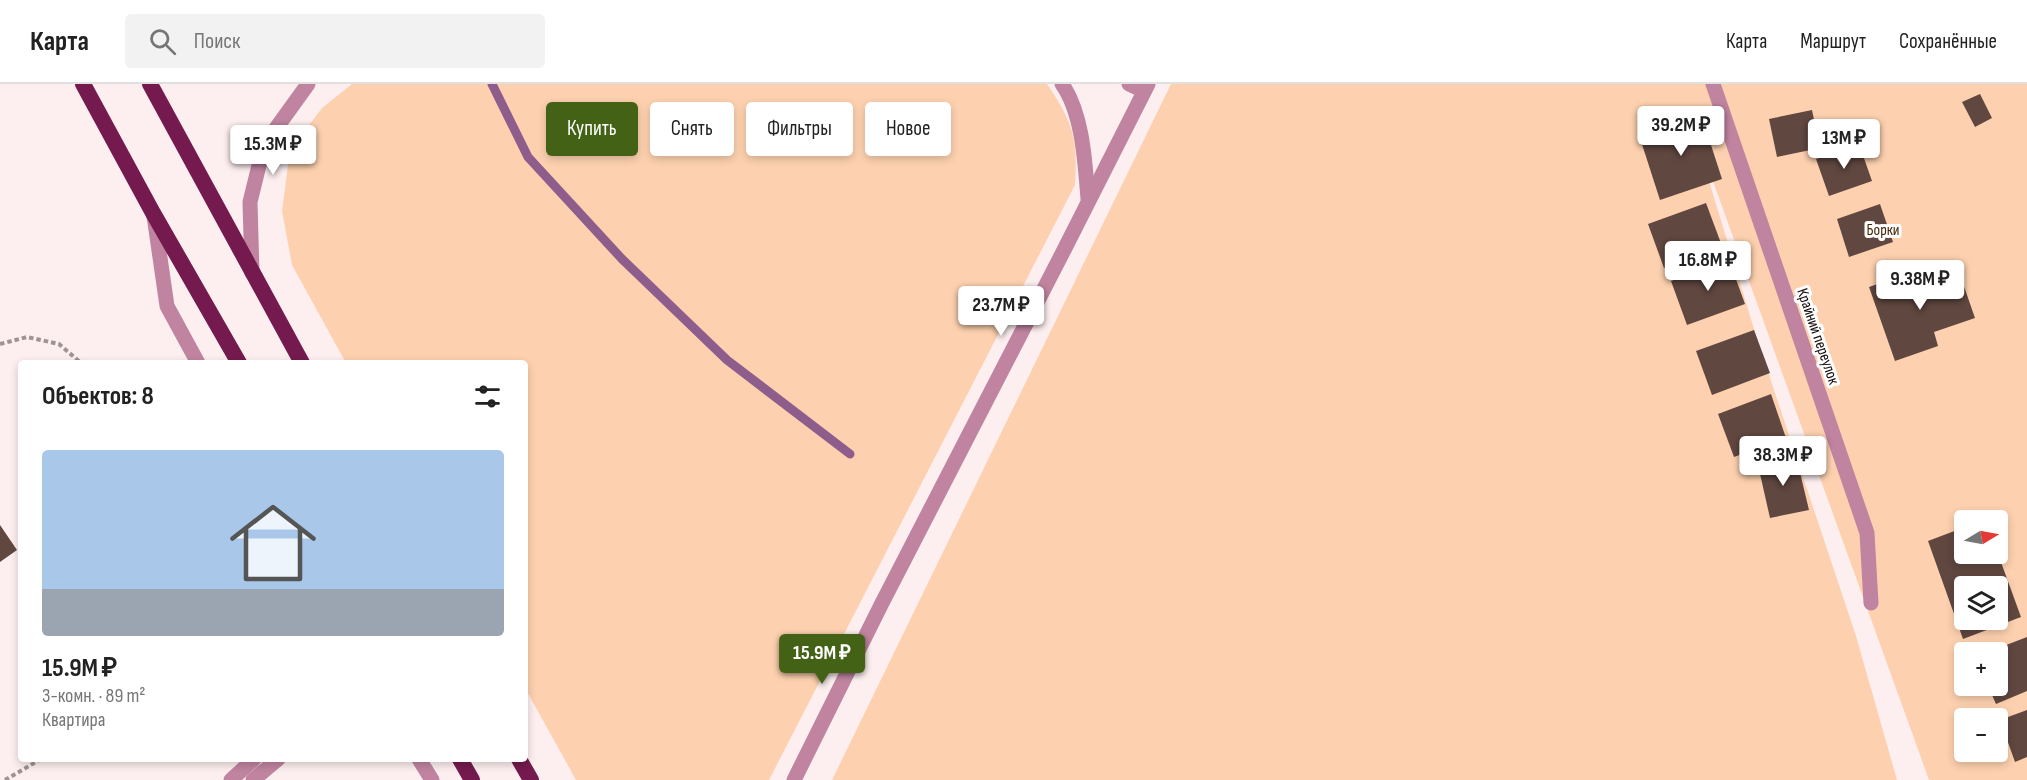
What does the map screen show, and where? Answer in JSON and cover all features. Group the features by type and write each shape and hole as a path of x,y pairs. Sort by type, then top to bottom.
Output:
{"highway":[{"path":"83,84 153,213 237,360"},
{"path":"150,84 300,360"},
{"path":"462,762 472,780"},
{"path":"521,762 531,780"}],"street":[{"path":"252,273 250,202 264,145 308,84"},
{"path":"1062,84 1067,91 1084,141 1088,199"},
{"path":"794,780 1146,88 1129,84"},
{"name":"Крайний переулок","path":"1713,84 1867,533 1871,603"},
{"path":"153,213 167,306 196,360"},
{"path":"231,780 251,762"},
{"path":"253,780 274,762"},
{"path":"421,762 432,780"}],"path":[{"path":"0,344 27,337 60,344 78,360"},
{"path":"5,780 36,762"}],"green space":[{"path":"352,84 1047,84 1063,109 1072,132 1076,155 1075,185 769,780 576,780 528,693 528,360 344,360 292,265 282,211 290,150 322,108"},
{"name":"Борки","path":"1171,84 2027,84 2027,780 1929,780 1688,112 1758,342 1856,636 1897,780 832,780"}],"building":[{"path":"1980,94 1992,118 1975,127 1962,102"},
{"path":"1812,110 1820,148 1777,157 1769,119"},
{"path":"1701,114 1722,179 1660,200 1639,135"},
{"path":"1859,144 1872,181 1829,196 1816,159"},
{"path":"1706,203 1722,246 1664,268 1648,224"},
{"path":"1880,204 1893,242 1849,257 1837,219"},
{"path":"1729,260 1745,304 1687,325 1671,281"},
{"path":"1959,272 1975,318 1934,332 1938,346 1895,361 1869,287 1909,273 1914,288"},
{"path":"1754,330 1770,373 1712,395 1696,351"},
{"path":"1771,394 1786,438 1734,457 1718,414"},
{"path":"1796,456 1809,510 1770,518 1758,465"},
{"path":"0,525 17,550 0,562"},
{"path":"1954,531 1954,564 2002,564 2006,576 1954,576 1954,614 1928,541"},
{"path":"2008,581 2021,617 2008,622"},
{"path":"1960,630 1987,630 1963,639"},
{"path":"2027,637 2027,691 1996,704 1992,696 2008,696 2008,644"},
{"path":"2027,710 2027,757 2015,762 2008,742 2008,717"}],"waterway":[{"path":"492,84 528,157 622,259 727,360 850,454"}]}
